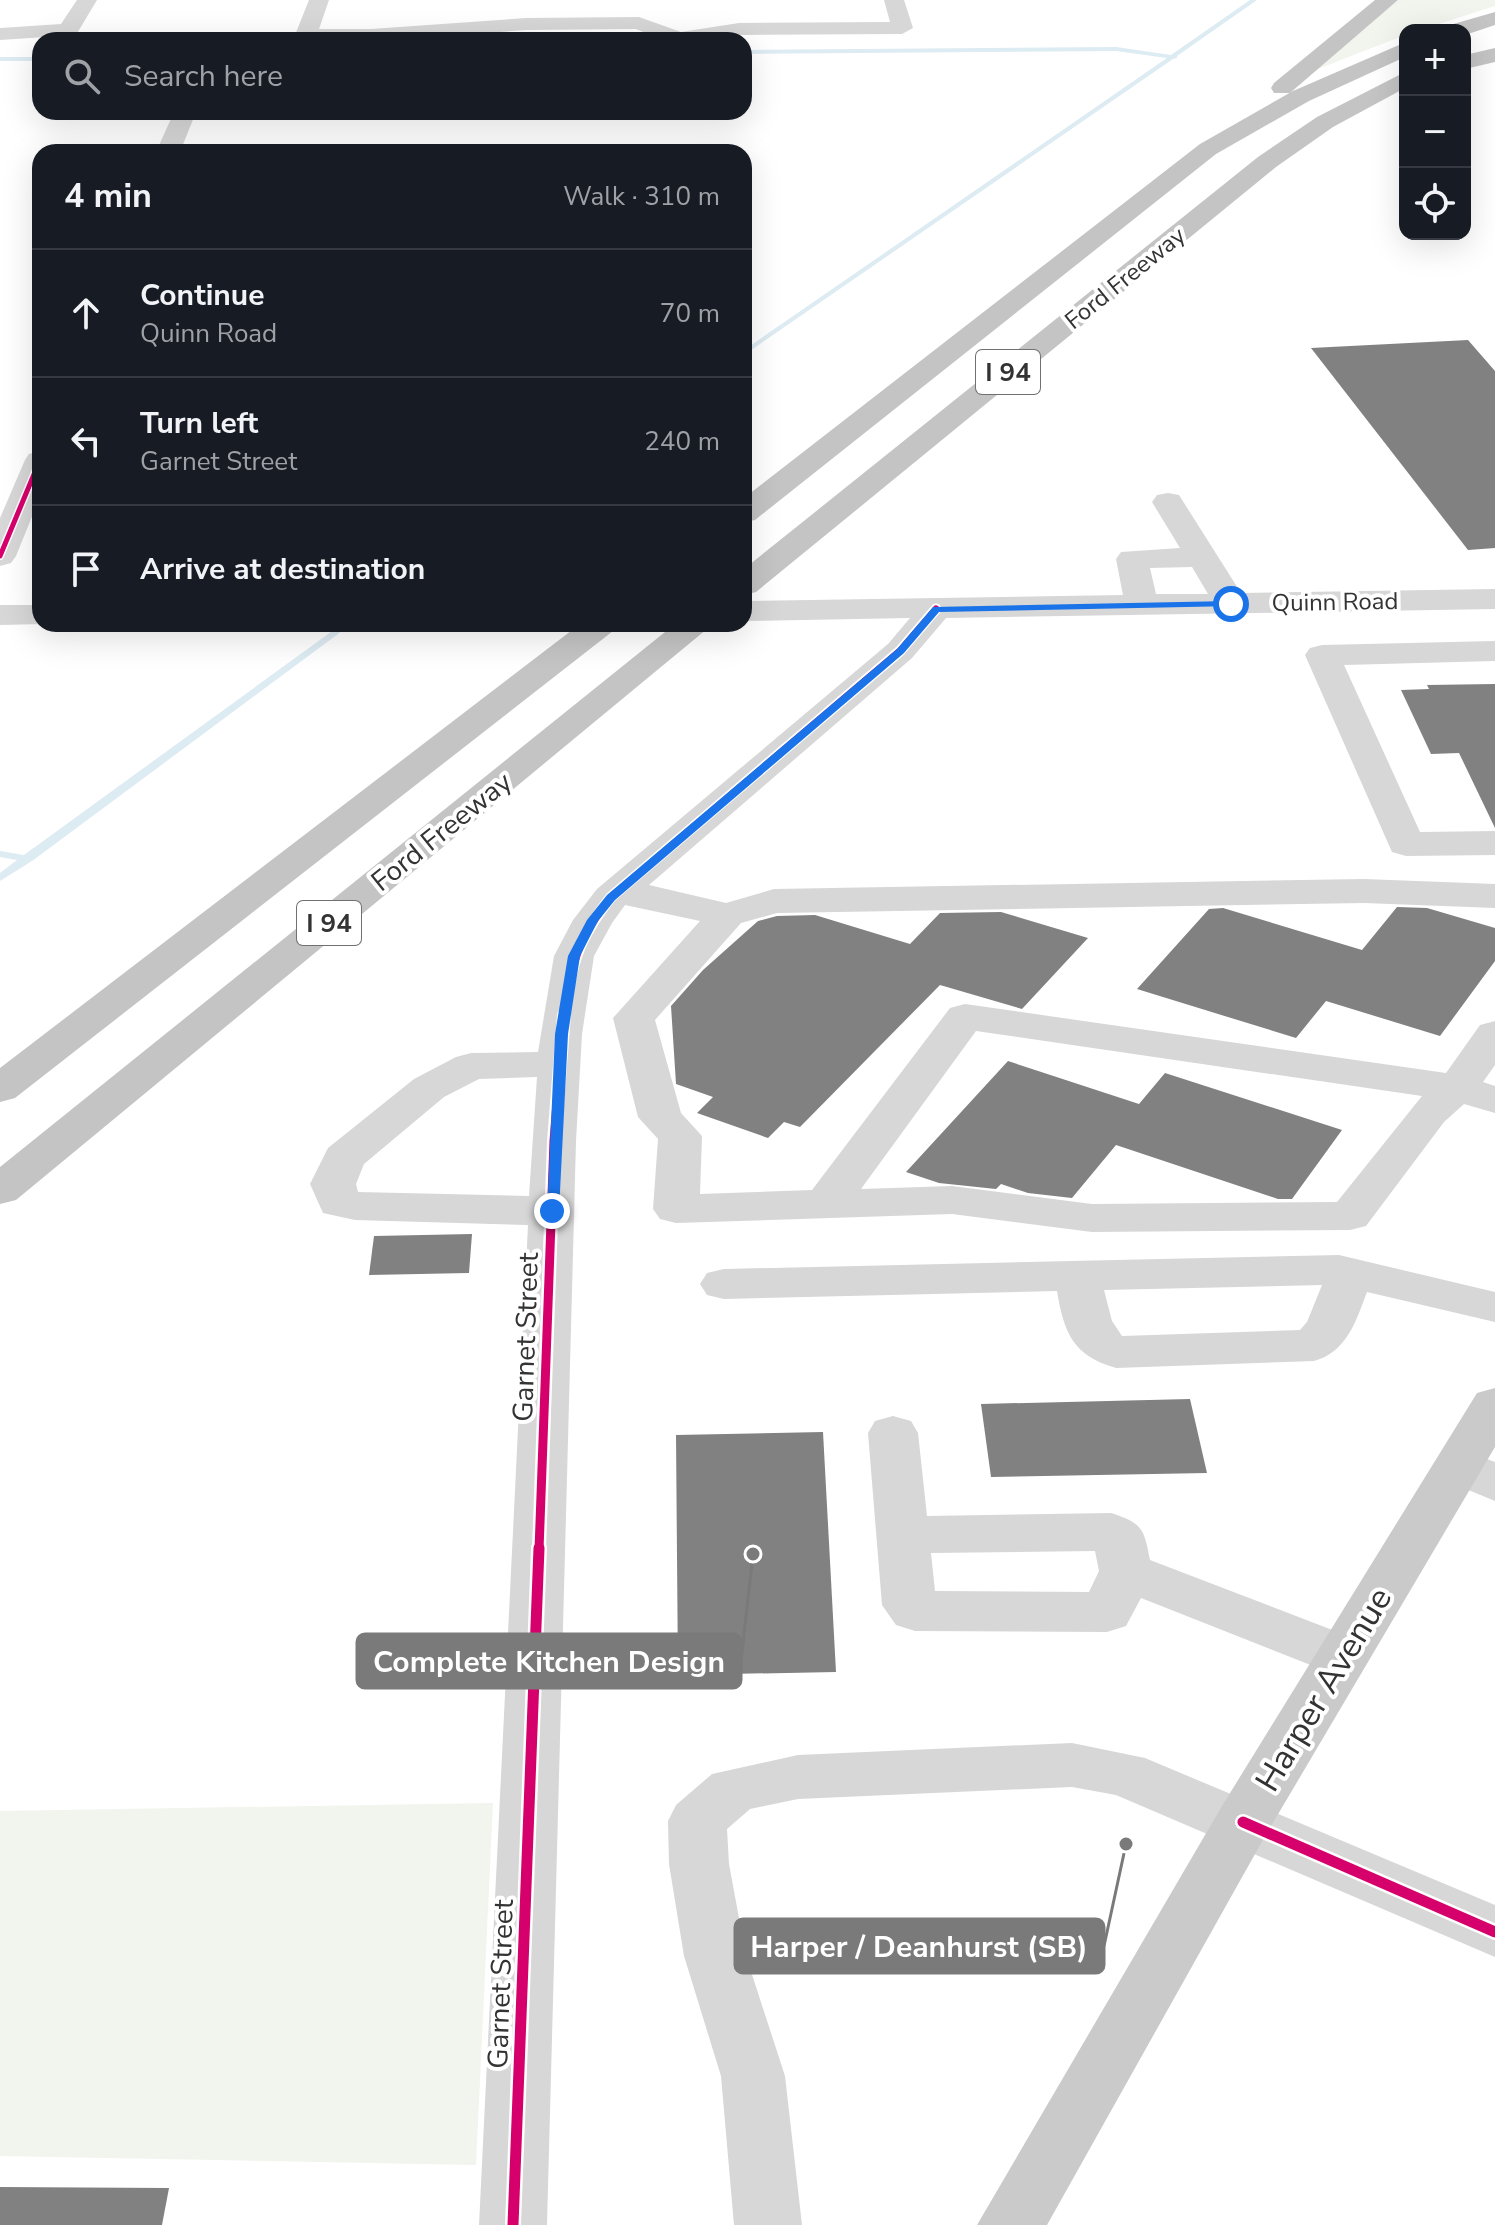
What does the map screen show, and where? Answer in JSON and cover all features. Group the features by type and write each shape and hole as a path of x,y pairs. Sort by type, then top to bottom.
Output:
{"highway":[{"path":"1208,149 1388,0"},
{"path":"1471,26 1495,18"},
{"path":"1471,52 1495,42"},
{"name":"Ford Freeway","path":"752,507 1208,149 1301,96 1399,52"},
{"path":"1471,61 1495,55"},
{"name":"Ford Freeway","path":"752,578 1267,162 1325,122 1399,82"},
{"name":"I 94","path":"0,1089 590,632"},
{"name":"Ford Freeway","path":"0,1190 686,632"}],"main road":[{"name":"Harper Avenue","path":"1011,2225 1341,1656 1477,1475 1495,1405"}],"street":[{"path":"34,32 68,30 87,0"},
{"path":"307,32 319,0"},
{"path":"722,32 739,29 902,28 894,0"},
{"path":"372,32 375,12"},
{"path":"413,32 526,24 639,23 663,32"},
{"path":"0,34 32,32"},
{"path":"171,144 182,120"},
{"path":"0,556 32,479"},
{"path":"1168,502 1231,604"},
{"path":"1142,605 1132,559 1202,557"},
{"path":"1483,599 1495,644"},
{"name":"Quinn Road","path":"752,611 1483,599"},
{"name":"Garnet Street","path":"513,2225 559,1064 574,956 593,920 620,890 900,651 936,609"},
{"path":"0,615 32,615"},
{"path":"1495,651 1322,655 1406,844 1495,843"},
{"path":"620,890 727,915 774,901 1364,891 1495,896"},
{"path":"727,915 634,1018 660,1117 680,1136 676,1209 952,1200 1092,1218 1350,1216 1428,1113 1476,1094"},
{"path":"826,1204 965,1017 1476,1094"},
{"path":"1476,1094 1495,1034"},
{"path":"552,1211 355,1206 339,1203 333,1184 344,1158 429,1088 471,1066 559,1064"},
{"path":"1077,1276 1092,1334 1105,1350 1116,1352 1314,1345 1329,1328 1352,1271"},
{"path":"724,1284 1352,1271 1495,1307"},
{"path":"893,1433 902,1535 909,1605 923,1613 1107,1612 1126,1571 1119,1536 1111,1532 902,1535"},
{"path":"1126,1571 1341,1656"},
{"path":"768,2225 753,2076 715,1956 699,1864 697,1821 733,1790 798,1777 1072,1765 1125,1774 1495,1932"}],"shaded area":[{"path":"1399,0 1495,0 1495,6 1439,24 1399,24 1399,37 1305,74"},
{"path":"493,1803 476,2165 0,2156 0,1811"}],"building":[{"path":"1468,340 1495,371 1495,548 1468,550 1311,348"},
{"path":"1495,684 1495,828 1459,753 1431,754 1401,690 1429,689 1427,685"},
{"path":"1397,907 1427,908 1495,928 1495,961 1440,1036 1326,1001 1296,1038 1137,989 1209,909 1223,908 1362,950"},
{"path":"1001,912 1088,938 1022,1009 940,985 800,1127 784,1122 768,1138 697,1113 713,1097 676,1084 671,1006 703,970 758,921 777,916 815,915 910,944 940,913"},
{"path":"1008,1061 1139,1104 1165,1073 1342,1130 1292,1199 1278,1199 1116,1145 1072,1198 1028,1193 1001,1184 996,1189 939,1183 906,1172"},
{"path":"472,1234 469,1273 369,1275 374,1236"},
{"path":"1190,1399 1207,1473 991,1477 981,1404"},
{"path":"823,1432 836,1672 678,1675 676,1435"},
{"path":"0,2187 169,2188 162,2225 0,2225"}],"waterway":[{"path":"1172,57 1254,0"},
{"path":"752,52 1116,49 1172,57"},
{"path":"752,347 1172,57"},
{"path":"0,59 32,59"},
{"path":"26,859 335,632"},
{"path":"0,854 26,859"},
{"path":"0,878 26,859"}],"cycle path":[{"path":"0,556 32,479"},
{"path":"513,2225 554,1141 561,1034 574,956 593,920 611,897 900,651 936,609"},
{"path":"1243,1822 1495,1932"}],"place":[{"name":"Complete Kitchen Design","path":"753,1554"},
{"name":"Harper / Deanhurst (SB)","path":"1126,1844"}],"route":[{"path":"552,1211 561,1034 574,956 593,920 611,897 900,651 936,609 1231,604"}]}
